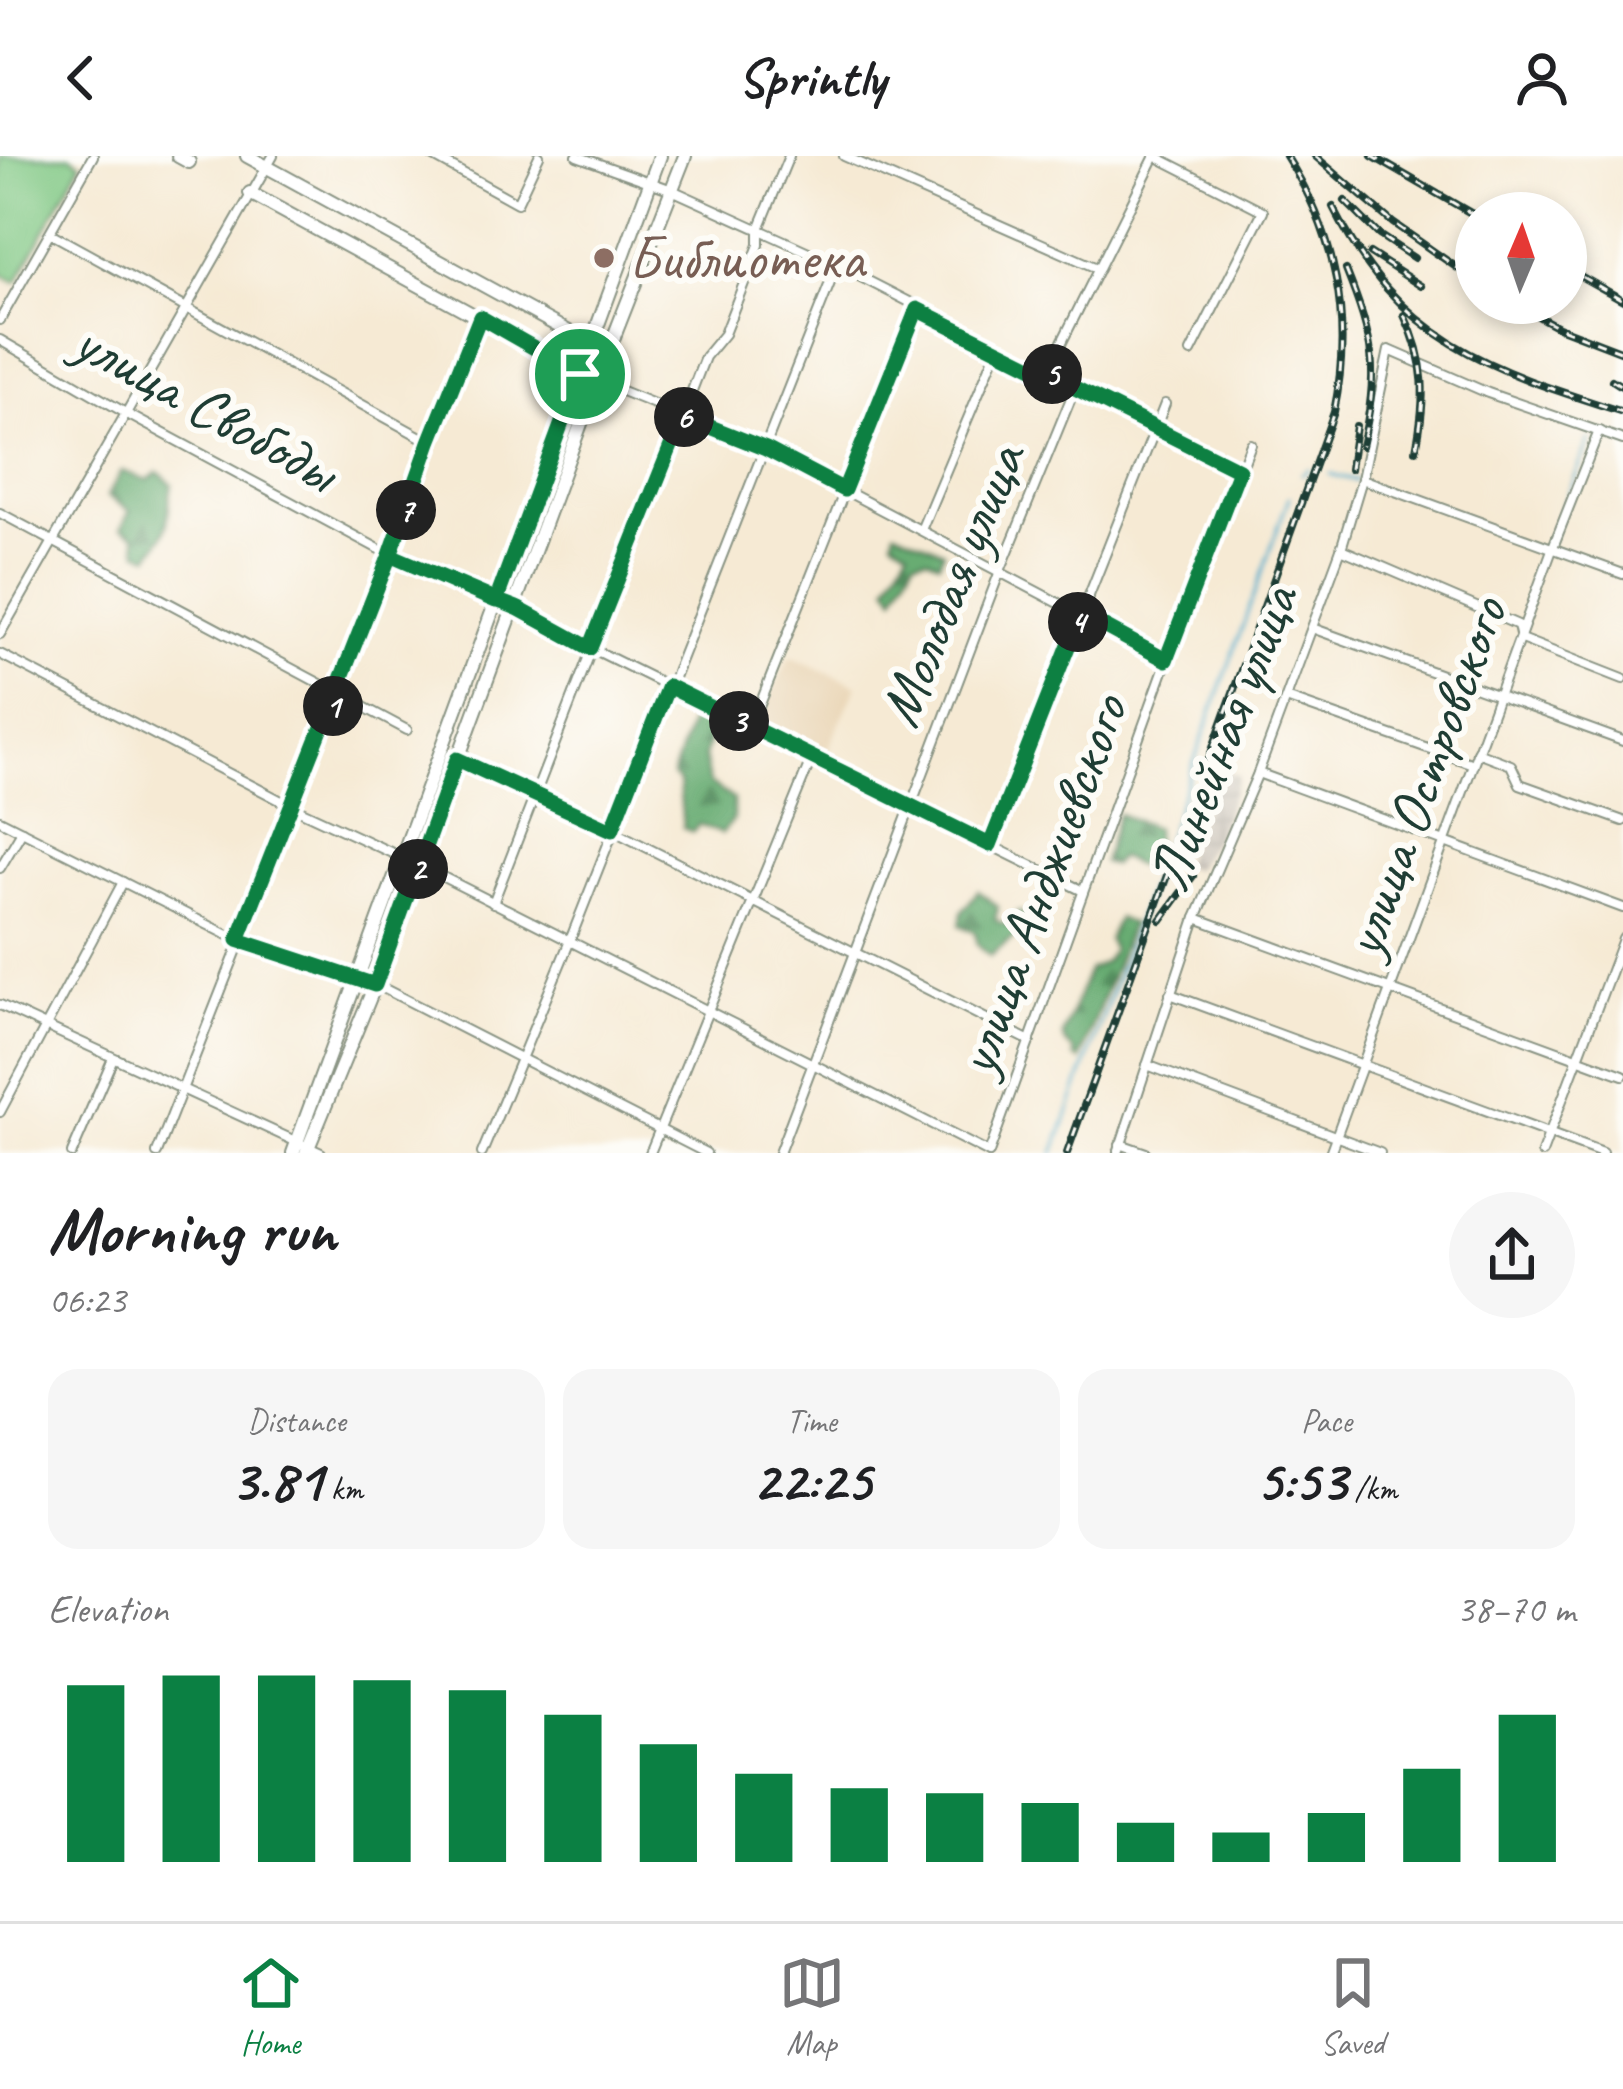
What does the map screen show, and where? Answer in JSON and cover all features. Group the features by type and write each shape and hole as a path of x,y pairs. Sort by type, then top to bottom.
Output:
{"main road":[{"path":"247,156 269,161 331,202 591,344"},
{"path":"305,1149 356,981 660,156"},
{"path":"305,1149 375,985 685,156"},
{"path":"250,193 580,374"}],"street":[{"path":"0,320 93,156"},
{"path":"432,156 517,203 539,156"},
{"path":"577,156 672,190 759,229 1239,470"},
{"path":"493,903 705,357 724,334 789,156"},
{"path":"844,156 1099,268"},
{"path":"1047,372 1155,156 1263,211 1192,352"},
{"path":"0,634 129,415 269,161"},
{"path":"50,233 430,442"},
{"path":"482,1153 837,266"},
{"path":"751,727 917,309"},
{"path":"158,1153 480,317"},
{"name":"улица Свободы","path":"0,340 390,555 515,607 1083,891"},
{"path":"921,530 998,346"},
{"name":"Линейная улица","path":"1119,1149 1196,918 1258,773 1341,549 1389,350 1488,393 1600,431"},
{"name":"Молодая улица","path":"779,1153 1000,571 1076,386"},
{"path":"617,389 766,449 1166,660"},
{"path":"990,845 1165,404"},
{"path":"1600,431 1623,440"},
{"name":"улица Островского","path":"1330,1153 1600,431"},
{"name":"улица Анджиевского","path":"988,1153 1166,660 1251,444"},
{"path":"1361,479 1623,574"},
{"path":"0,513 407,730"},
{"path":"1341,549 1518,625 1521,639 1623,679"},
{"path":"1312,628 1623,741"},
{"path":"0,654 292,807 419,866"},
{"path":"1286,698 1473,764"},
{"path":"1477,752 1510,765 1520,784 1623,821"},
{"path":"650,1153 812,757"},
{"path":"457,759 612,830 1030,1041"},
{"path":"1258,773 1623,908"},
{"path":"0,820 238,940 375,985 706,1153"},
{"path":"0,868 22,831"},
{"path":"443,877 988,1153"},
{"path":"0,1112 123,882"},
{"path":"1196,918 1623,1075"},
{"path":"1542,1153 1623,939"},
{"path":"1170,994 1601,1153"},
{"path":"0,1005 305,1149"},
{"path":"72,1153 113,1058"},
{"path":"1147,1065 1380,1153"},
{"path":"1119,1149 1146,1153"}],"shaded area":[{"path":"790,656 857,685 826,754 758,722"},
{"path":"1219,769 1239,776 1218,834 1193,870 1182,865"}],"green space":[{"path":"0,156 70,156 81,163 17,282 0,274"},
{"path":"122,471 148,480 158,472 172,484 165,529 149,556 138,551 135,535 121,528 130,511 107,496"},
{"path":"895,530 944,551 939,562 915,559 895,596 888,585 909,549 893,539"},
{"path":"694,711 715,721 704,756 709,783 733,799 733,820 721,834 699,824 693,832 683,828 679,782 672,776"},
{"path":"1118,814 1155,828 1155,844 1141,867 1119,857 1112,865 1103,863"},
{"path":"978,891 998,907 995,920 1006,925 1018,912 1025,914 1018,934 990,956 977,944 975,932 960,925 962,912"},
{"path":"1118,918 1131,924 1080,1060 1063,1035 1088,971 1106,961 1112,950 1108,939"}],"waterway":[{"path":"1157,439 1234,473"},
{"path":"1549,541 1590,440"},
{"path":"1302,474 1309,469"},
{"path":"1330,474 1356,481"},
{"path":"1054,1153 1289,497"}],"railway":[{"path":"1067,1153 1334,412 1342,344 1336,279 1317,216 1286,156"},
{"path":"1315,156 1393,223 1455,266"},
{"path":"1372,156 1455,204"},
{"path":"1345,201 1379,235 1414,258"},
{"path":"1333,207 1359,253 1388,290 1452,344 1530,381 1623,412"},
{"path":"1370,253 1421,286"},
{"path":"1346,270 1371,356 1371,397 1362,446"},
{"path":"1587,280 1623,300"},
{"path":"1404,315 1422,381 1416,450"},
{"path":"1552,324 1623,352"},
{"path":"1612,380 1623,387"},
{"path":"1350,469 1356,426"},
{"path":"1161,920 1193,876"}],"place":[{"name":"Библиотека","path":"604,258"}],"route":[{"path":"580,374 480,317 390,555 486,596 496,601 515,607 590,648 683,416 766,449 844,490 917,309 1239,470 1166,660 1081,614 990,845 668,686 612,830 457,759 375,985 238,940 390,555 496,601 580,374"}]}
